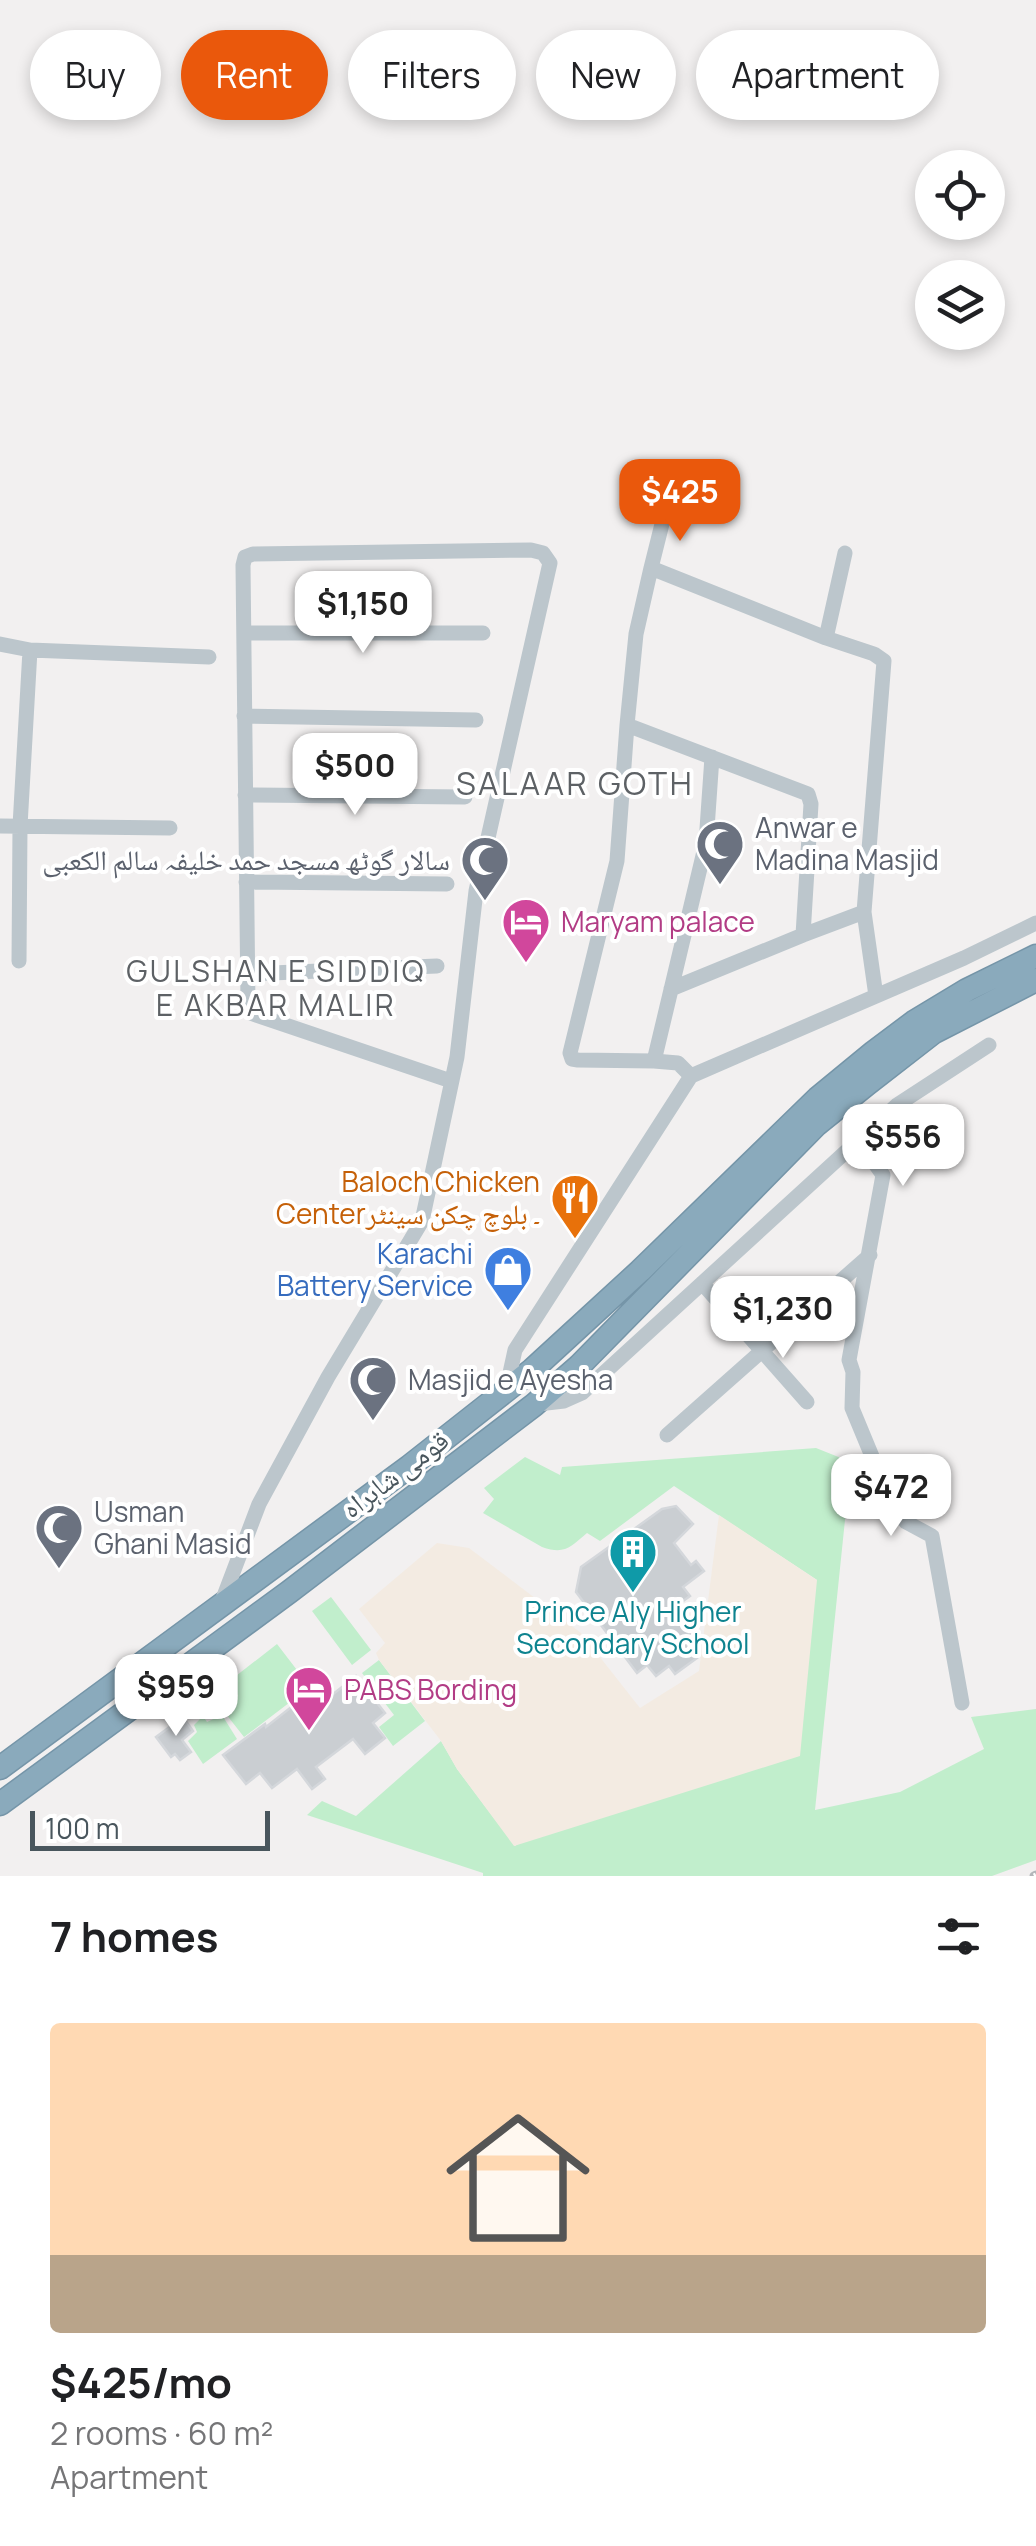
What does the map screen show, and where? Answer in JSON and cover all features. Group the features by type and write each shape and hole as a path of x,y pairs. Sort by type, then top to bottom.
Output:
{"highway":[{"name":"قومی شاہراہ","path":"0,1768 410,1466 532,1370 818,1098 874,1052 967,990 1036,956"},
{"name":"قومی شاہراہ","path":"0,1804 534,1405 579,1366 816,1125 934,1032 1036,980"},
{"path":"168,1645 189,1666"}],"street":[{"path":"666,508 636,634 616,861 570,1053 572,1059 578,1060 678,1063 692,1076"},
{"path":"220,1608 260,1504 328,1377 422,1221 457,1056 476,891 550,564 543,553 530,550 245,557 248,1004 253,1014 451,1082"},
{"path":"826,638 845,553"},
{"path":"651,568 884,660 864,912 876,996"},
{"path":"244,634 483,633"},
{"path":"0,644 30,650 209,658"},
{"path":"20,961 20,826 30,650"},
{"path":"244,716 476,720"},
{"path":"626,725 808,794 811,804 803,934"},
{"path":"654,1060 706,843 712,757"},
{"path":"245,794 466,796"},
{"path":"0,826 170,828"},
{"path":"246,882 446,884"},
{"path":"671,989 864,912"},
{"path":"506,1391 515,1350 538,1311 692,1076 1036,923"},
{"path":"248,974 436,966"},
{"path":"534,1405 564,1401 582,1393 897,1104 989,1045"},
{"path":"858,1140 882,1175 850,1360 854,1372 852,1408 893,1508 906,1522 932,1536 962,1702"},
{"path":"667,1435 870,1254"},
{"path":"702,1283 807,1402"}],"green space":[{"path":"816,1448 851,1462 815,1810 900,1792 984,1749 971,1717 1036,1709 1036,1860 992,1876 483,1876 307,1815 322,1801 356,1816 441,1741 457,1769 515,1846 817,1580 674,1486 600,1541 587,1533 562,1550 542,1547 483,1513 494,1499 484,1488 525,1457 560,1475 562,1467"},
{"path":"331,1597 371,1650 352,1665 312,1611"},
{"path":"277,1644 310,1687 244,1737 222,1709 238,1696 232,1679"},
{"path":"379,1660 425,1721 393,1746 379,1727 394,1715 362,1673"},
{"path":"222,1715 237,1739 203,1764 188,1741 197,1732 194,1725 203,1716 207,1722"}],"sand":[{"path":"719,1515 817,1580 800,1756 514,1846 379,1660 376,1653 385,1643 359,1609 437,1543 469,1548 581,1633 640,1708 699,1671"}],"building":[{"name":"Prince Aly Higher Secondary School","path":"676,1506 693,1524 674,1543 691,1565 696,1561 704,1571 683,1587 690,1596 675,1607 693,1631 683,1639 697,1658 675,1674 669,1666 656,1676 647,1665 637,1673 576,1592 581,1567 662,1509"},
{"name":"PABS Bording","path":"356,1676 385,1713 373,1723 385,1738 365,1754 353,1739 316,1767 325,1779 312,1789 297,1769 272,1788 260,1773 246,1784 223,1755 313,1690 323,1702"},
{"path":"183,1717 193,1731 182,1740 191,1752 180,1760 175,1754 171,1757 156,1737"}],"place":[{"name":"Anwar e Madina Masjid","path":"720,886"},
{"name":"سالار گوٹھ مسجد حمد خلیفہ سالم الکعبی","path":"485,902"},
{"name":"Maryam palace","path":"526,964"},
{"name":"Baloch Chicken Center۔ بلوچ چکن سینٹر","path":"575,1240"},
{"name":"Karachi Battery Service","path":"508,1312"},
{"name":"Masjid e Ayesha","path":"373,1422"},
{"name":"Usman Ghani Masid","path":"59,1570"},
{"name":"Prince Aly Higher Secondary School","path":"633,1594"},
{"name":"PABS Bording","path":"309,1732"}],"district":[{"name":"SALAAR GOTH","path":"575,784"},
{"name":"GULSHAN E SIDDIQ E AKBAR MALIR","path":"276,989"}]}
